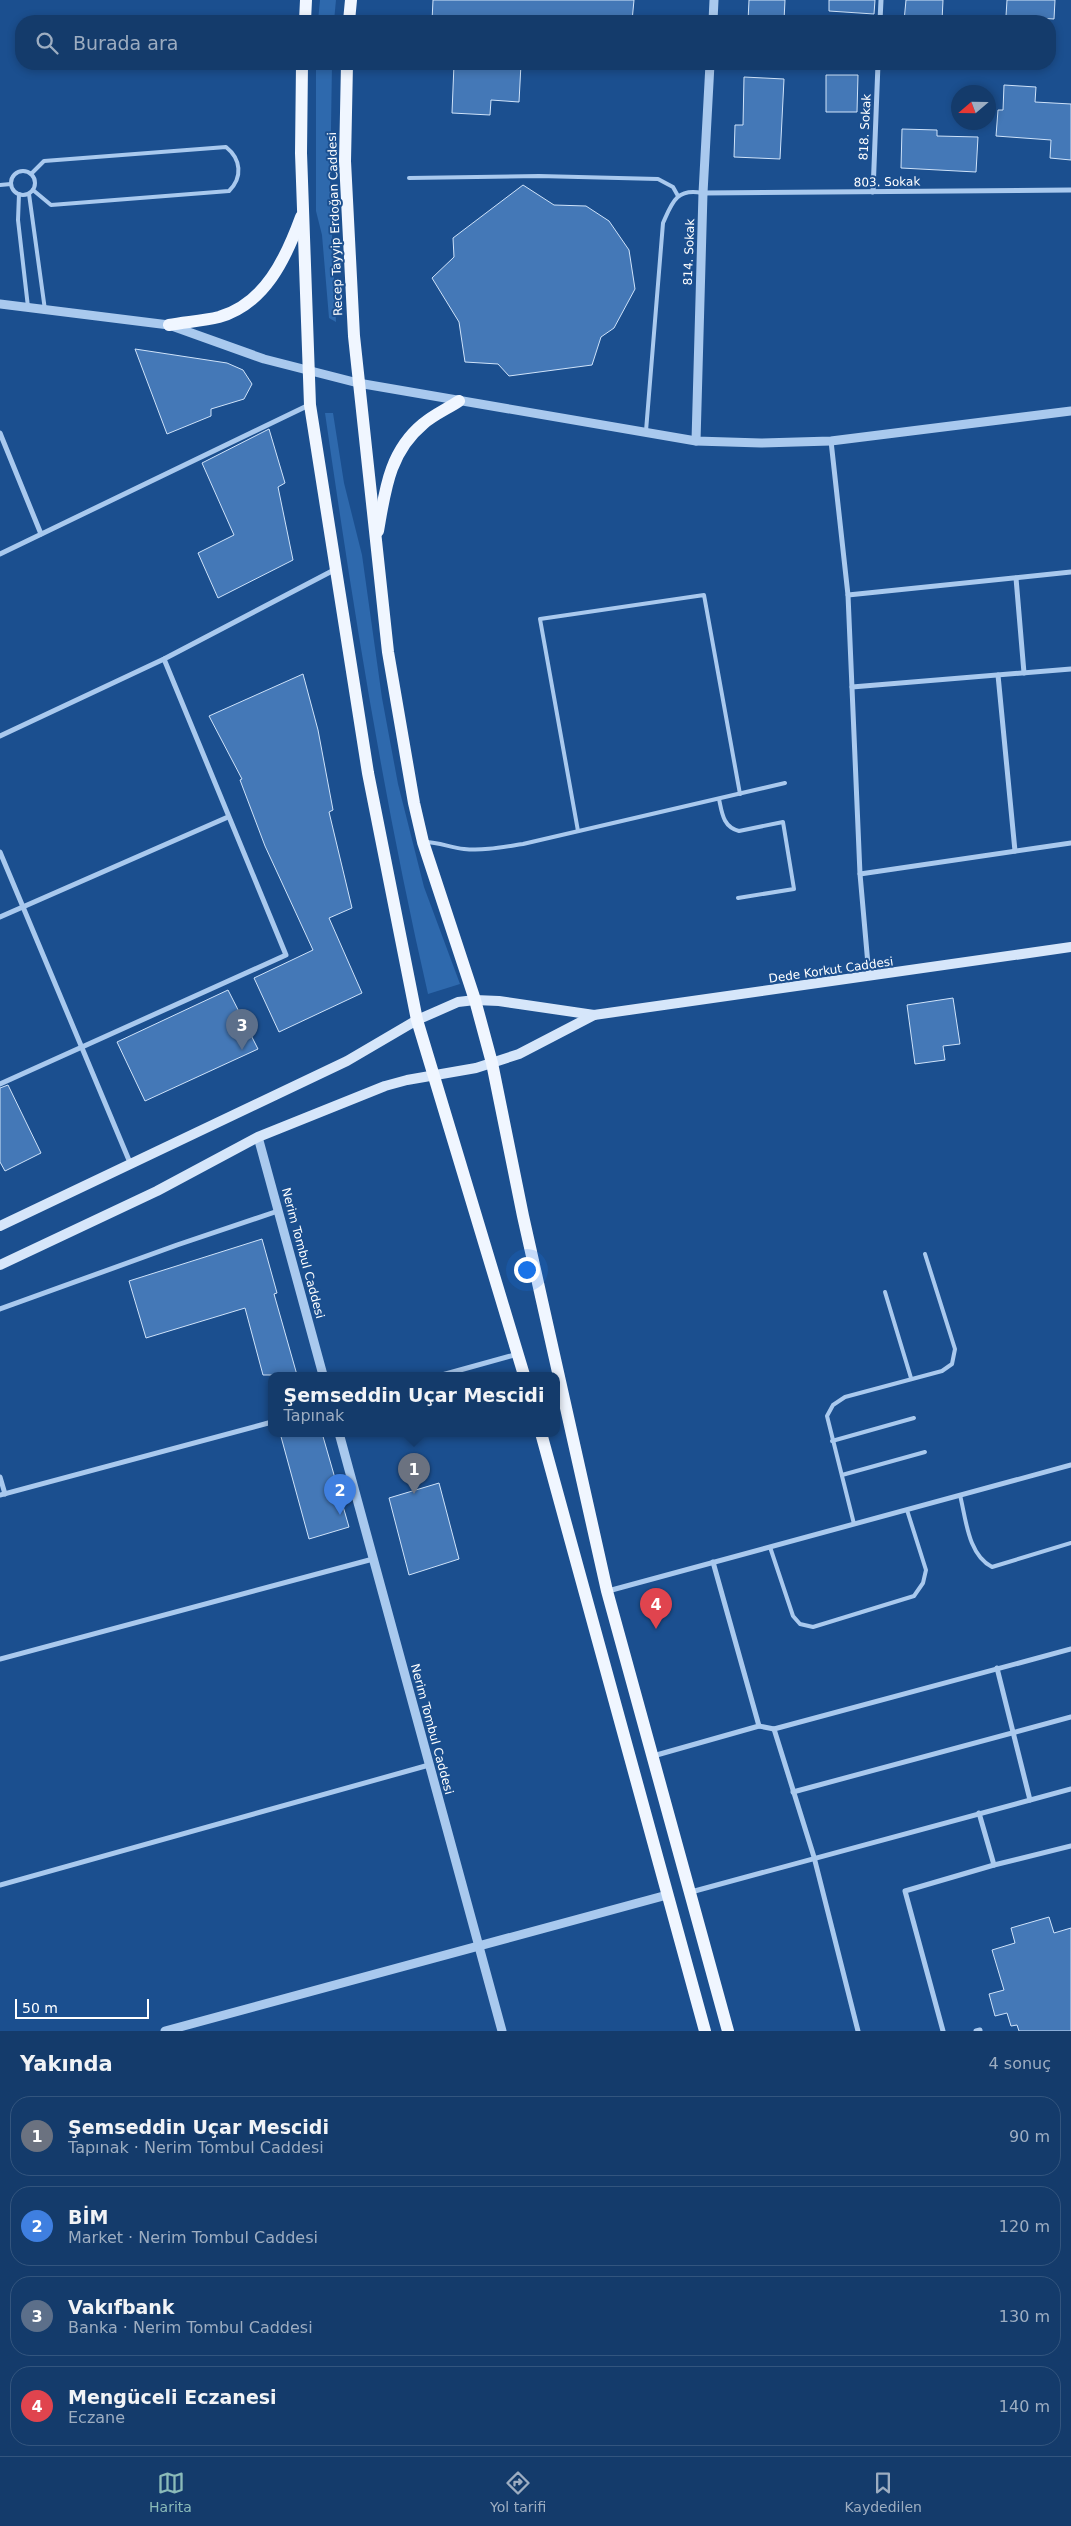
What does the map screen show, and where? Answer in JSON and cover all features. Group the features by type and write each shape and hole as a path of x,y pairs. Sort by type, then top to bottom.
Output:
{"main road":[{"path":"305,15 306,0"},
{"path":"350,15 351,0"},
{"path":"302,70 307,371 310,404 334,570 368,773 417,1020 523,1372"},
{"name":"Recep Tayyip Erdoğan Caddesi","path":"347,70 345,161 354,336 375,548 388,652 423,842 475,1000 492,1063 523,1216 558,1372"},
{"path":"169,325 220,317 247,303 272,280 290,247 304,210"},
{"path":"375,548 387,477 404,443 424,423 459,401"},
{"name":"Dede Korkut Caddesi","path":"0,1226 347,1061 417,1020 458,1002 475,1000 519,1004 594,1015 1071,947"},
{"name":"Dede Korkut Caddesi","path":"0,1265 157,1191 258,1137 384,1086 476,1068 519,1054 594,1015"},
{"name":"Recep Tayyip Erdoğan Caddesi","path":"560,1379 608,1591 688,1893 728,2031"},
{"path":"542,1437 705,2031"}],"street":[{"path":"713,15 714,0"},
{"path":"880,15 881,0"},
{"name":"814. Sokak","path":"696,440 703,193 710,70"},
{"name":"818. Sokak","path":"872,192 878,70"},
{"name":"803. Sokak","path":"703,193 1071,190"},
{"path":"0,304 169,325 264,360 358,383 696,440 761,443 831,441 1071,411"},
{"path":"0,554 310,404"},
{"path":"0,433 41,534"},
{"path":"831,441 848,595 860,874 869,977"},
{"path":"0,736 164,659 334,570"},
{"path":"848,595 1071,572"},
{"path":"1016,578 1024,673"},
{"path":"0,1084 286,955 164,659"},
{"path":"852,687 1071,669"},
{"path":"998,675 1014,851"},
{"path":"0,917 228,817"},
{"path":"860,874 1071,843"},
{"path":"0,852 131,1165"},
{"name":"Nerim Tombul Caddesi","path":"258,1137 322,1372"},
{"path":"0,1309 177,1244 278,1211"},
{"path":"453,1372 518,1354"},
{"path":"0,1477 2,1495 268,1423"},
{"name":"Nerim Tombul Caddesi","path":"340,1437 502,2031"},
{"path":"608,1591 1071,1465"},
{"path":"0,1659 373,1559"},
{"path":"713,1562 759,1726"},
{"path":"652,1756 759,1726 774,1728 1071,1648"},
{"path":"997,1668 1030,1800"},
{"path":"793,1792 1071,1716"},
{"path":"774,1728 814,1857 858,2031"},
{"path":"0,1885 429,1765"},
{"path":"688,1893 814,1857 1071,1789"},
{"path":"979,1813 994,1865"},
{"path":"943,2031 905,1891 994,1865 1071,1846"},
{"path":"165,2031 667,1895"}],"lane":[{"path":"32,174 44,160 226,147 235,156 239,168 237,181 229,191 51,205 33,190"},
{"path":"11,184 16,174 20,171 32,174"},
{"path":"18,194 29,194 33,190 35,185 32,174"},
{"path":"409,178 539,176 658,179 673,187 678,196"},
{"path":"0,185 11,184"},
{"path":"11,184 18,194 18,220 28,307"},
{"path":"646,433 663,223 673,200 678,196 689,192 703,193"},
{"path":"29,194 45,310"},
{"path":"578,831 540,619 704,595 740,794"},
{"path":"423,842 435,842 462,849 486,850 578,831 785,783"},
{"path":"718,798 724,819 734,830 740,831 783,822 794,889 738,898"},
{"path":"854,1524 832,1440 828,1416 832,1405 845,1397 942,1371 952,1364 955,1349 925,1254"},
{"path":"884,1292 911,1378"},
{"path":"832,1440 914,1418"},
{"path":"842,1475 925,1452"},
{"path":"960,1495 975,1554 983,1563 992,1567 1071,1543"},
{"path":"770,1547 793,1616 800,1624 813,1627 914,1596 923,1583 926,1570 907,1510"}],"shaded area":[{"path":"320,0 336,0 335,15 319,15"},
{"path":"316,70 332,70 330,191 336,322 329,318 322,235 316,211"},
{"path":"325,413 333,413 344,483 362,555 382,698 398,784 424,887 460,984 428,994 397,850 370,705"}],"building":[{"path":"433,0 634,0 633,15 432,15"},
{"path":"749,0 785,0 784,15 748,15"},
{"path":"829,0 875,0 874,14 829,11"},
{"path":"906,0 943,0 942,15 905,15"},
{"path":"1007,0 1055,0 1054,15 1006,15"},
{"path":"454,70 521,70 519,102 491,100 490,115 452,113"},
{"path":"826,75 858,75 857,112 826,112"},
{"path":"744,77 784,79 780,159 734,157 735,125 743,125"},
{"path":"1004,85 1036,87 1035,102 1071,104 1071,160 1050,158 1051,140 996,136 998,110 1003,110"},
{"path":"902,129 937,130 937,136 978,137 976,172 901,168"},
{"path":"523,185 554,205 586,206 609,221 629,250 635,289 614,328 601,337 592,365 509,376 498,364 465,362 459,322 432,278 454,257 453,238"},
{"path":"135,349 227,363 243,370 252,384 244,399 211,409 211,416 167,434"},
{"path":"269,429 285,483 278,487 293,560 218,598 198,553 234,535 202,463"},
{"path":"303,674 318,730 333,810 329,812 352,908 329,918 362,993 279,1032 254,978 313,950 265,846 240,780 242,779 209,716"},
{"path":"228,990 258,1049 145,1101 117,1042"},
{"path":"953,998 960,1044 943,1046 945,1060 915,1064 907,1005"},
{"path":"8,1085 41,1153 5,1171 0,1162 0,1088"},
{"path":"262,1239 277,1293 274,1294 296,1372 268,1372 268,1375 263,1375 245,1308 146,1338 129,1281"},
{"path":"281,1437 323,1437 349,1527 309,1539"},
{"path":"439,1483 459,1559 409,1575 389,1498"},
{"path":"1049,1917 1054,1933 1071,1928 1071,2031 1019,2031 1017,2025 1011,2026 1007,2013 995,2016 989,1994 1004,1990 992,1950 1015,1943 1011,1928"}],"place":[{"name":"Vakıfbank","path":"242,1050"},
{"name":"Şemseddin Uçar Mescidi","path":"414,1494"},
{"name":"BİM","path":"340,1515"},
{"name":"Mengüceli Eczanesi","path":"656,1629"}]}
